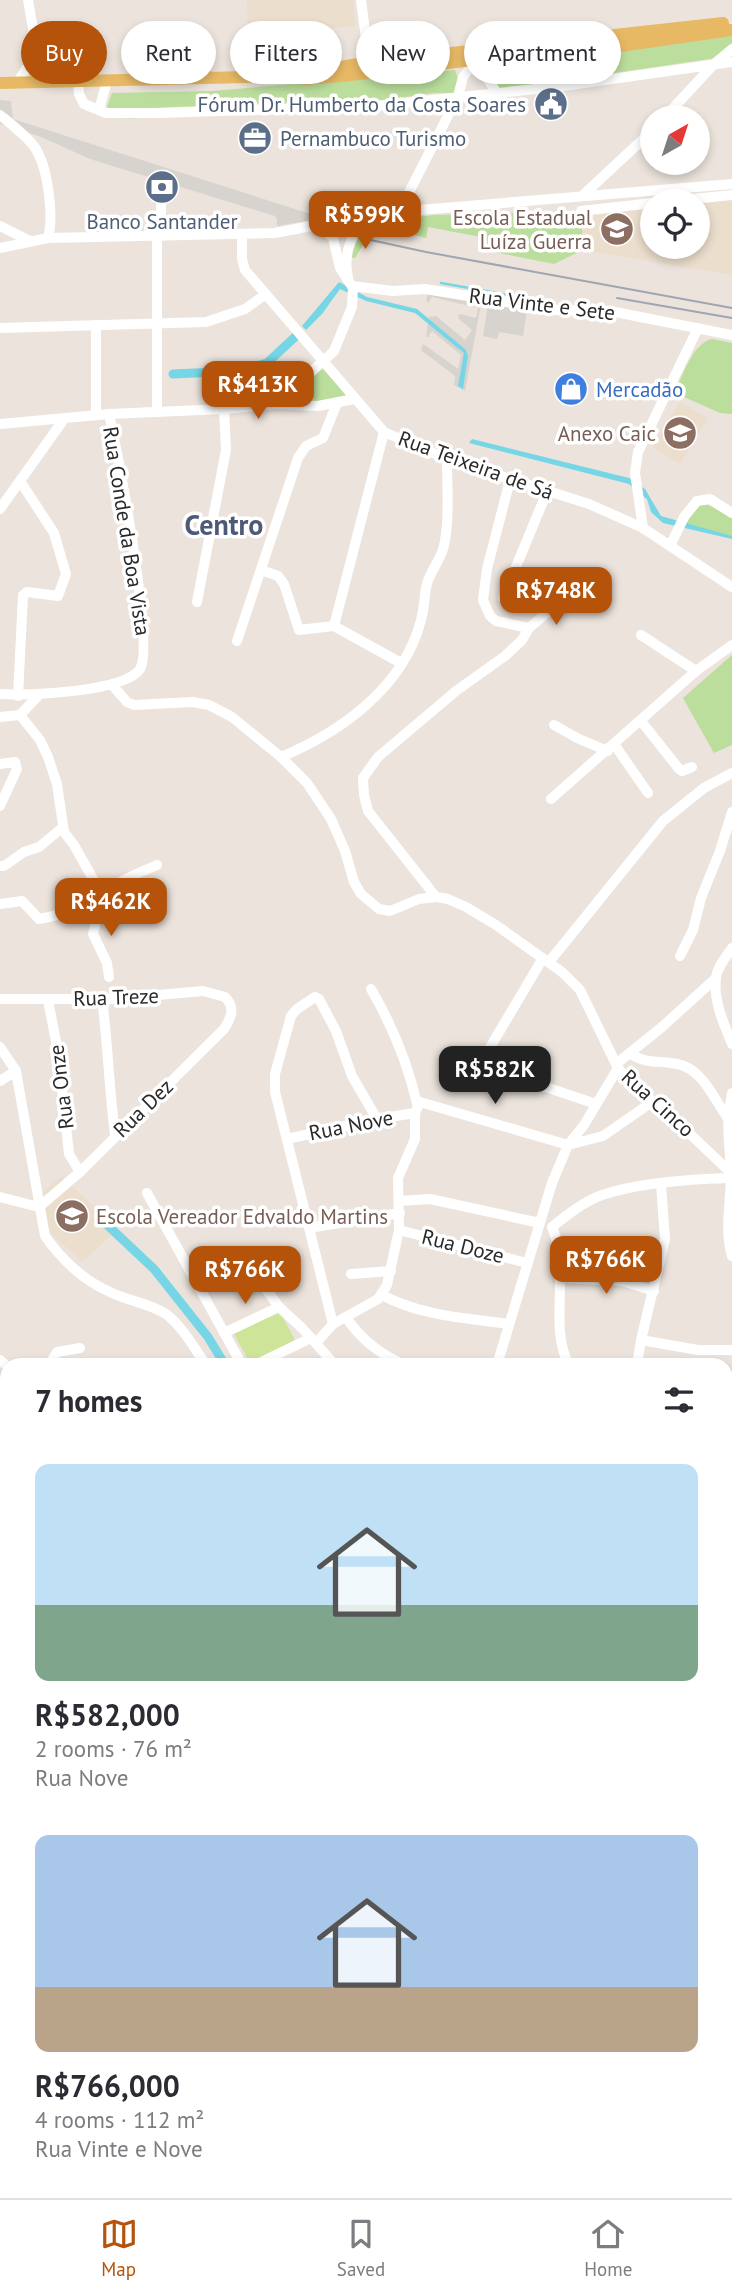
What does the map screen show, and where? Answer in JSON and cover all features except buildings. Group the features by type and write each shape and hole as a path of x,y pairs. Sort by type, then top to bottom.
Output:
{"main road":[{"path":"621,36 732,22"},
{"path":"621,47 732,30"},
{"path":"342,75 464,63"},
{"path":"107,81 230,78"},
{"path":"0,83 21,83"}],"street":[{"path":"28,0 32,21"},
{"path":"360,0 363,21"},
{"path":"676,105 714,64 732,49"},
{"path":"74,84 84,104 106,113 248,112 376,106 563,86 732,62"},
{"path":"399,212 458,96 464,76"},
{"path":"17,83 21,77"},
{"path":"99,110 106,84"},
{"path":"491,84 497,93"},
{"path":"0,115 33,145 41,162 48,191 48,238"},
{"path":"582,196 640,142"},
{"path":"157,412 156,325 161,183"},
{"path":"0,248 48,238 275,233 399,212 732,184"},
{"path":"710,197 732,195"},
{"path":"581,211 640,204"},
{"path":"276,404 334,351 341,338 352,307 346,260 348,251 360,226 373,216"},
{"path":"0,226 30,241"},
{"path":"309,226 319,227 332,234 340,268 350,283"},
{"name":"Rua Teixeira de Sá","path":"242,235 243,265 384,432 447,459 589,505 643,528 732,587"},
{"name":"Rua Vinte e Sete","path":"350,283 393,291 425,289 556,310 610,311 732,335"},
{"path":"0,328 156,325 219,319 245,309 265,294"},
{"name":"Rua Conde da Boa Vista","path":"96,325 96,415"},
{"path":"643,528 635,473 640,445 698,328"},
{"path":"0,424 276,404 301,406 354,399"},
{"path":"237,641 298,458 306,446 323,438 337,403"},
{"path":"197,602 226,450 224,409"},
{"name":"Rua Conde da Boa Vista","path":"0,694 39,695 112,685 133,676 140,669 145,653 142,609 109,414"},
{"path":"0,509 64,419"},
{"path":"334,626 384,432"},
{"path":"281,757 314,743 362,710 385,686 415,640 422,619 426,586 444,548 447,459"},
{"path":"510,480 487,569 484,600 490,616 496,621 529,628"},
{"path":"18,696 23,595 27,592 58,596 66,574 54,533 20,481"},
{"path":"503,598 547,492"},
{"path":"670,547 692,504 705,498 732,513"},
{"path":"625,520 639,509"},
{"path":"261,570 278,576 284,584 299,630 334,626 401,663"},
{"path":"436,897 368,811 363,778 378,757 456,691 505,656 522,640 529,628 564,599"},
{"path":"641,635 696,671"},
{"path":"551,799 696,671 732,645"},
{"path":"112,685 127,702 134,705 193,702 222,710 281,757 307,783 331,819 354,882 369,902 379,909 390,911 419,899 436,897"},
{"path":"0,717 20,715 39,695"},
{"path":"20,715 40,740 54,775 60,798 62,828 102,895 93,934 107,963 109,977"},
{"path":"641,721 679,769 682,771 692,767"},
{"path":"554,725 579,740 611,747 648,793"},
{"path":"0,764 15,762 17,769 0,806"},
{"path":"477,1084 479,1066 546,960 663,821 704,788 732,773"},
{"path":"680,956 693,930 701,898 732,812"},
{"path":"0,866 39,847 62,828"},
{"path":"0,904 22,901 39,919 61,915 156,865"},
{"name":"Rua Cinco","path":"436,897 467,907 546,960 580,990 617,1066 633,1086 670,1115 731,1175"},
{"path":"732,948 716,978 720,1013 732,1044"},
{"path":"499,1358 552,1183 568,1145 584,1125 617,1066 716,978"},
{"path":"272,1358 313,1340 333,1324 378,1299 391,1271 399,1230 398,1178 415,1139 417,1106 410,1072 371,989"},
{"name":"Rua Treze","path":"0,999 102,999 203,991 216,993 229,1001"},
{"path":"333,1324 275,1092 275,1074 291,1016 315,997 319,999 336,1031 352,1076 377,1119"},
{"path":"102,999 115,1134"},
{"name":"Rua Onze","path":"48,1000 58,1052 69,1154 80,1172"},
{"name":"Rua Dez","path":"39,1206 80,1172 115,1134 224,1029 232,1014 229,1001"},
{"path":"0,1047 16,1072 39,1206 46,1236 53,1247 76,1270 110,1292 163,1313 183,1330 201,1358"},
{"path":"630,1053 646,1062 688,1068 704,1082 727,1117"},
{"path":"0,1081 16,1072"},
{"path":"507,1074 596,1104"},
{"path":"732,1093 727,1117 731,1175 728,1236 732,1256"},
{"path":"568,1145 603,1136 652,1102"},
{"name":"Rua Nove","path":"286,1139 377,1119 417,1106 568,1145"},
{"path":"309,1228 400,1207 422,1198 552,1227 587,1202 603,1195 694,1178 731,1175"},
{"path":"638,1358 666,1239 661,1185"},
{"path":"148,1193 238,1358"},
{"path":"0,1196 39,1206"},
{"path":"552,1227 560,1253 560,1338 567,1358"},
{"name":"Rua Doze","path":"399,1230 527,1263"},
{"path":"250,1267 279,1307 329,1358"},
{"path":"351,1274 391,1271"},
{"path":"562,1278 622,1281 654,1291"},
{"path":"382,1294 402,1306 420,1311 509,1324"},
{"path":"225,1333 279,1307"},
{"path":"346,1317 355,1332 388,1358"},
{"path":"641,1340 698,1350 732,1350"},
{"path":"53,1358 57,1352 80,1348"}],"shaded area":[{"path":"247,0 353,0 356,26 342,27 342,21 248,21"},
{"path":"0,100 11,101 13,119 323,218 277,226 275,216 90,159 39,136 0,124"},
{"name":"Escola Estadual Luíza Guerra","path":"732,195 732,275 583,250 581,211 640,204 640,259 710,259 710,199"},
{"path":"428,294 481,304 465,391 454,385 455,376 421,350 423,344 458,369 461,355 432,331 426,337 429,317 436,316 465,340 472,330 458,315 476,318 478,308 432,297 428,303"},
{"path":"488,305 527,310 523,336 499,332 497,339 483,336"},
{"name":"Anexo Caic","path":"680,402 708,418 680,464 653,447"},
{"name":"Escola Vereador Edvaldo Martins","path":"62,1176 117,1230 82,1262 51,1233 32,1202"}],"green space":[{"path":"732,35 732,43 716,58 621,72 621,51"},
{"path":"450,70 455,70 459,81 455,93 433,93 337,107 329,101 151,108 141,118 121,118 107,107 112,93 342,84 342,80 356,79 356,84 450,84"},
{"path":"496,84 540,84 500,90"},
{"path":"581,211 583,250 554,264 484,250 486,238 428,227 426,238 399,231 396,231 395,235 371,232 355,258 350,257 359,236 375,222 435,215"},
{"path":"712,339 732,343 732,414 720,413 675,393 694,354 705,342"},
{"path":"323,360 354,399 276,404"},
{"path":"705,503 732,518 732,538 686,524 696,507"},
{"path":"732,655 732,745 714,753 683,698"},
{"path":"279,1310 295,1340 260,1358 247,1358 234,1334"}],"water":[{"path":"339,282 367,297 417,309 466,350 468,356 463,389 458,386 464,353 415,313 366,301 340,289 322,314 306,330 302,326"},
{"path":"472,439 629,478 645,489 661,516 732,536 732,539 663,523 651,512 647,499 629,484 469,443"}],"waterway":[{"path":"441,283 525,298"},
{"path":"173,374 238,371 267,363 296,336"},
{"path":"103,1221 154,1269 208,1337 221,1358"}],"tram line":[{"path":"366,239 732,308"},
{"path":"617,298 732,318"}],"place":[{"name":"Fórum Dr. Humberto da Costa Soares","path":"551,104"},
{"name":"Pernambuco Turismo","path":"255,138"},
{"name":"Banco Santander","path":"162,187"},
{"name":"Escola Estadual Luíza Guerra","path":"617,229"},
{"name":"Mercadão","path":"571,389"},
{"name":"Anexo Caic","path":"680,433"},
{"name":"Escola Vereador Edvaldo Martins","path":"72,1216"}],"district":[{"name":"Centro","path":"224,524"}]}
